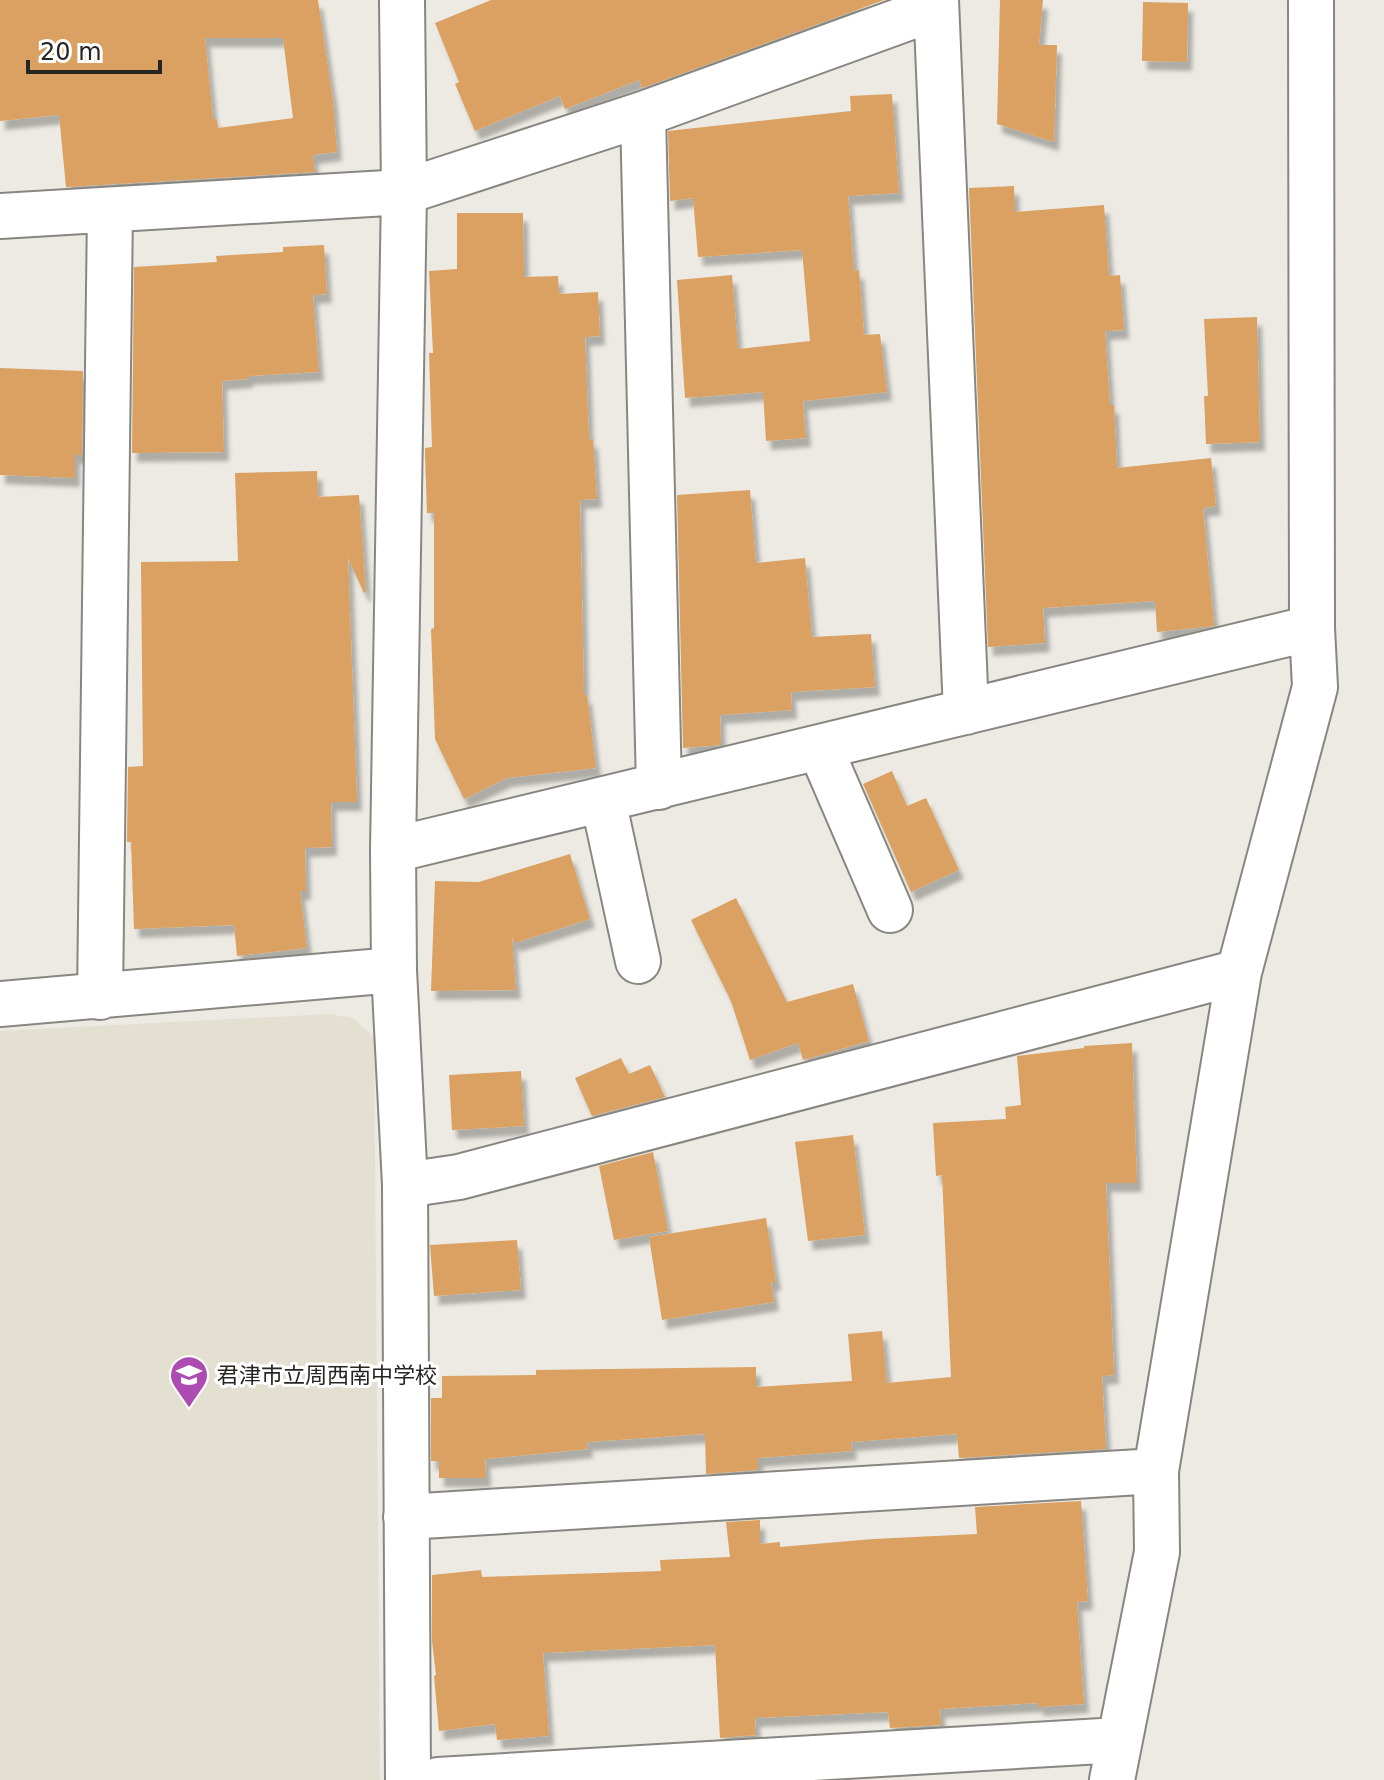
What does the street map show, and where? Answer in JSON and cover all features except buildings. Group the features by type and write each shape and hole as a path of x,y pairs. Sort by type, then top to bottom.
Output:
{"street":[{"path":"402,0 404,192 393,850 394,970 405,1185 408,1780"},
{"path":"438,1780 1115,1760 1157,1552 1156,1471 1239,972 1315,687 1312,628 1311,0"},
{"path":"0,216 404,192 643,114 935,4 966,712"},
{"path":"643,114 659,787"},
{"path":"100,997 110,210"},
{"path":"393,850 1312,628"},
{"path":"820,748 890,910"},
{"path":"603,800 638,961"},
{"path":"0,1004 394,970"},
{"path":"405,1185 459,1177 1239,972"},
{"path":"406,1517 1156,1471"}],"shaded area":[{"name":"君津市立周西南中学校","path":"329,1014 353,1018 374,1037 380,1780 0,1780 0,1031"}],"place":[{"name":"君津市立周西南中学校","path":"189,1409"}]}
